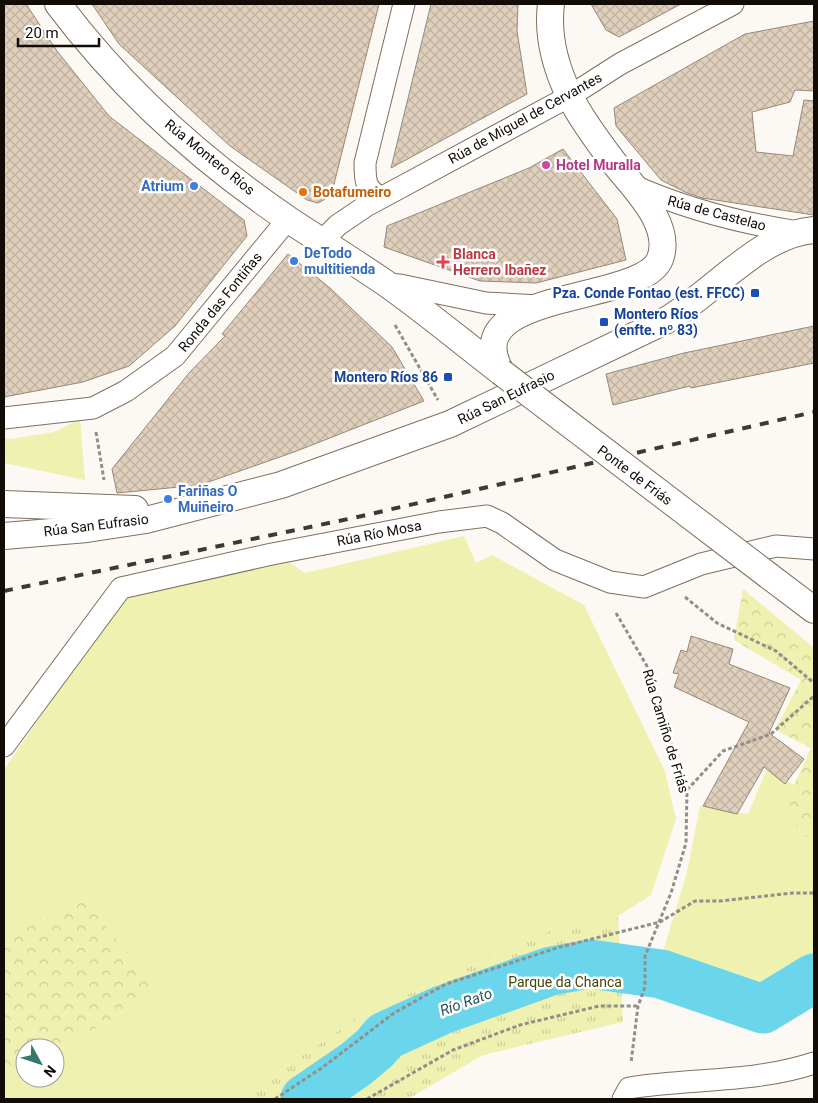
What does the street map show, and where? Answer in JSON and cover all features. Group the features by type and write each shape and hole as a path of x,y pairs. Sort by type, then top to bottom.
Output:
{"street":[{"name":"Rúa Montero Ríos","path":"58,4 106,63 141,99 224,171 288,219 386,284 501,372"},
{"path":"382,197 371,193 366,184 365,163 404,4"},
{"path":"550,4 552,47 570,96 609,156 632,186"},
{"name":"Rúa de Miguel de Cervantes","path":"322,241 338,225 382,197 570,96 620,64 733,4"},
{"name":"Rúa Montero Ríos","path":"501,372 496,364 494,352 497,335 511,320 538,306 624,283 652,270 659,262 662,252 659,228 652,212 632,186"},
{"name":"Rúa de Castelao","path":"632,186 711,214 806,231"},
{"name":"Ronda das Fontiñas","path":"4,418 93,408 126,391 175,356 288,219"},
{"name":"Rúa San Eufrasio","path":"4,536 87,529 146,520 281,485 450,424 665,321 696,302 759,252 806,231"},
{"name":"Rúa Montero Ríos","path":"386,284 400,284 486,303 538,306"},
{"name":"Ponte de Friás","path":"501,372 814,610"},
{"name":"Rúa San Eufrasio","path":"4,504 188,509"},
{"name":"Rúa Río Mosa","path":"4,746 121,588 281,552 439,522 487,516 502,523 555,560 610,582 644,587 701,564 776,546 814,549"},
{"path":"626,1094 796,1069 814,1063"}],"path":[{"path":"393,322 441,404"},
{"path":"96,428 104,485"},
{"path":"663,580 717,623 776,651 814,683"},
{"name":"Rúa Camiño de Friás","path":"616,613 651,672 671,746 687,790 686,843 660,922 645,956 645,987 638,1006 626,1094"},
{"path":"687,790 723,752 771,734 814,696"},
{"path":"275,1099 324,1067 394,1013 446,984 560,946 660,922 695,901 720,901 793,893 814,893"},
{"path":"367,1099 453,1050 520,1025 599,1006 638,1006"}],"green space":[{"path":"80,419 85,480 4,463 4,438 10,439 54,432"},
{"path":"464,536 476,563 492,555 584,605 665,771 676,819 651,895 618,916 550,931 359,1016 240,1099 4,1099 4,1072 15,1066 15,1088 65,1088 65,1042 106,1023 158,988 85,901 4,938 4,770 121,598 286,560 305,573"},
{"path":"743,589 814,648 814,837 802,836 788,811 794,785 811,748 775,730 801,680 734,640"},
{"path":"766,771 794,785 788,811 802,836 814,837 814,966 793,985 762,999 724,985 685,964 661,958 687,872 700,806 748,814"},
{"path":"85,901 158,988 106,1023 65,1042 65,1038 15,1038 15,1066 4,1072 4,938"},
{"name":"Parque da Chanca","path":"618,916 623,1022 483,1055 408,1099 240,1099 359,1016 550,931"}],"building":[{"path":"4,4 26,4 57,51 109,116 244,220 247,236 175,326 129,366 83,382 4,397"},
{"path":"92,4 379,4 331,196 318,203 307,200 230,146 119,44"},
{"path":"431,4 518,4 517,31 527,94 391,168"},
{"path":"591,4 681,4 619,37 606,30"},
{"path":"814,21 814,91 795,90 790,102 752,112 756,152 793,156 804,100 814,101 814,215 702,198 685,192 661,180 616,126 614,108 745,34"},
{"path":"563,149 617,219 626,260 536,283 480,281 384,247 387,226 529,168"},
{"path":"288,254 330,288 392,347 424,401 294,452 200,485 117,493 112,469 189,373 225,336 222,334"},
{"path":"814,326 814,363 691,388 690,386 613,405 606,374 684,353"},
{"path":"691,636 733,649 729,664 790,688 769,733 804,759 785,784 764,767 737,814 703,806 749,722 674,687 679,674 673,673 681,650 687,652"}],"waterway":[{"name":"Río Rato","path":"305,1099 356,1064 375,1048 385,1036 442,1010 551,971 590,964 661,974 763,1009 814,978"}],"railway":[{"path":"4,591 353,518 814,412"}],"place":[{"name":"Hotel Muralla","path":"546,165"},
{"name":"Atrium","path":"194,186"},
{"name":"Botafumeiro","path":"303,192"},
{"name":"DeTodo multitienda","path":"294,261"},
{"name":"Blanca Herrero Ibañez","path":"443,262"},
{"name":"Pza. Conde Fontao (est. FFCC)","path":"755,293"},
{"name":"Montero Ríos (enfte. nº 83)","path":"604,322"},
{"name":"Montero Ríos 86","path":"448,377"},
{"name":"Fariñas O Muiñeiro","path":"168,499"}]}
